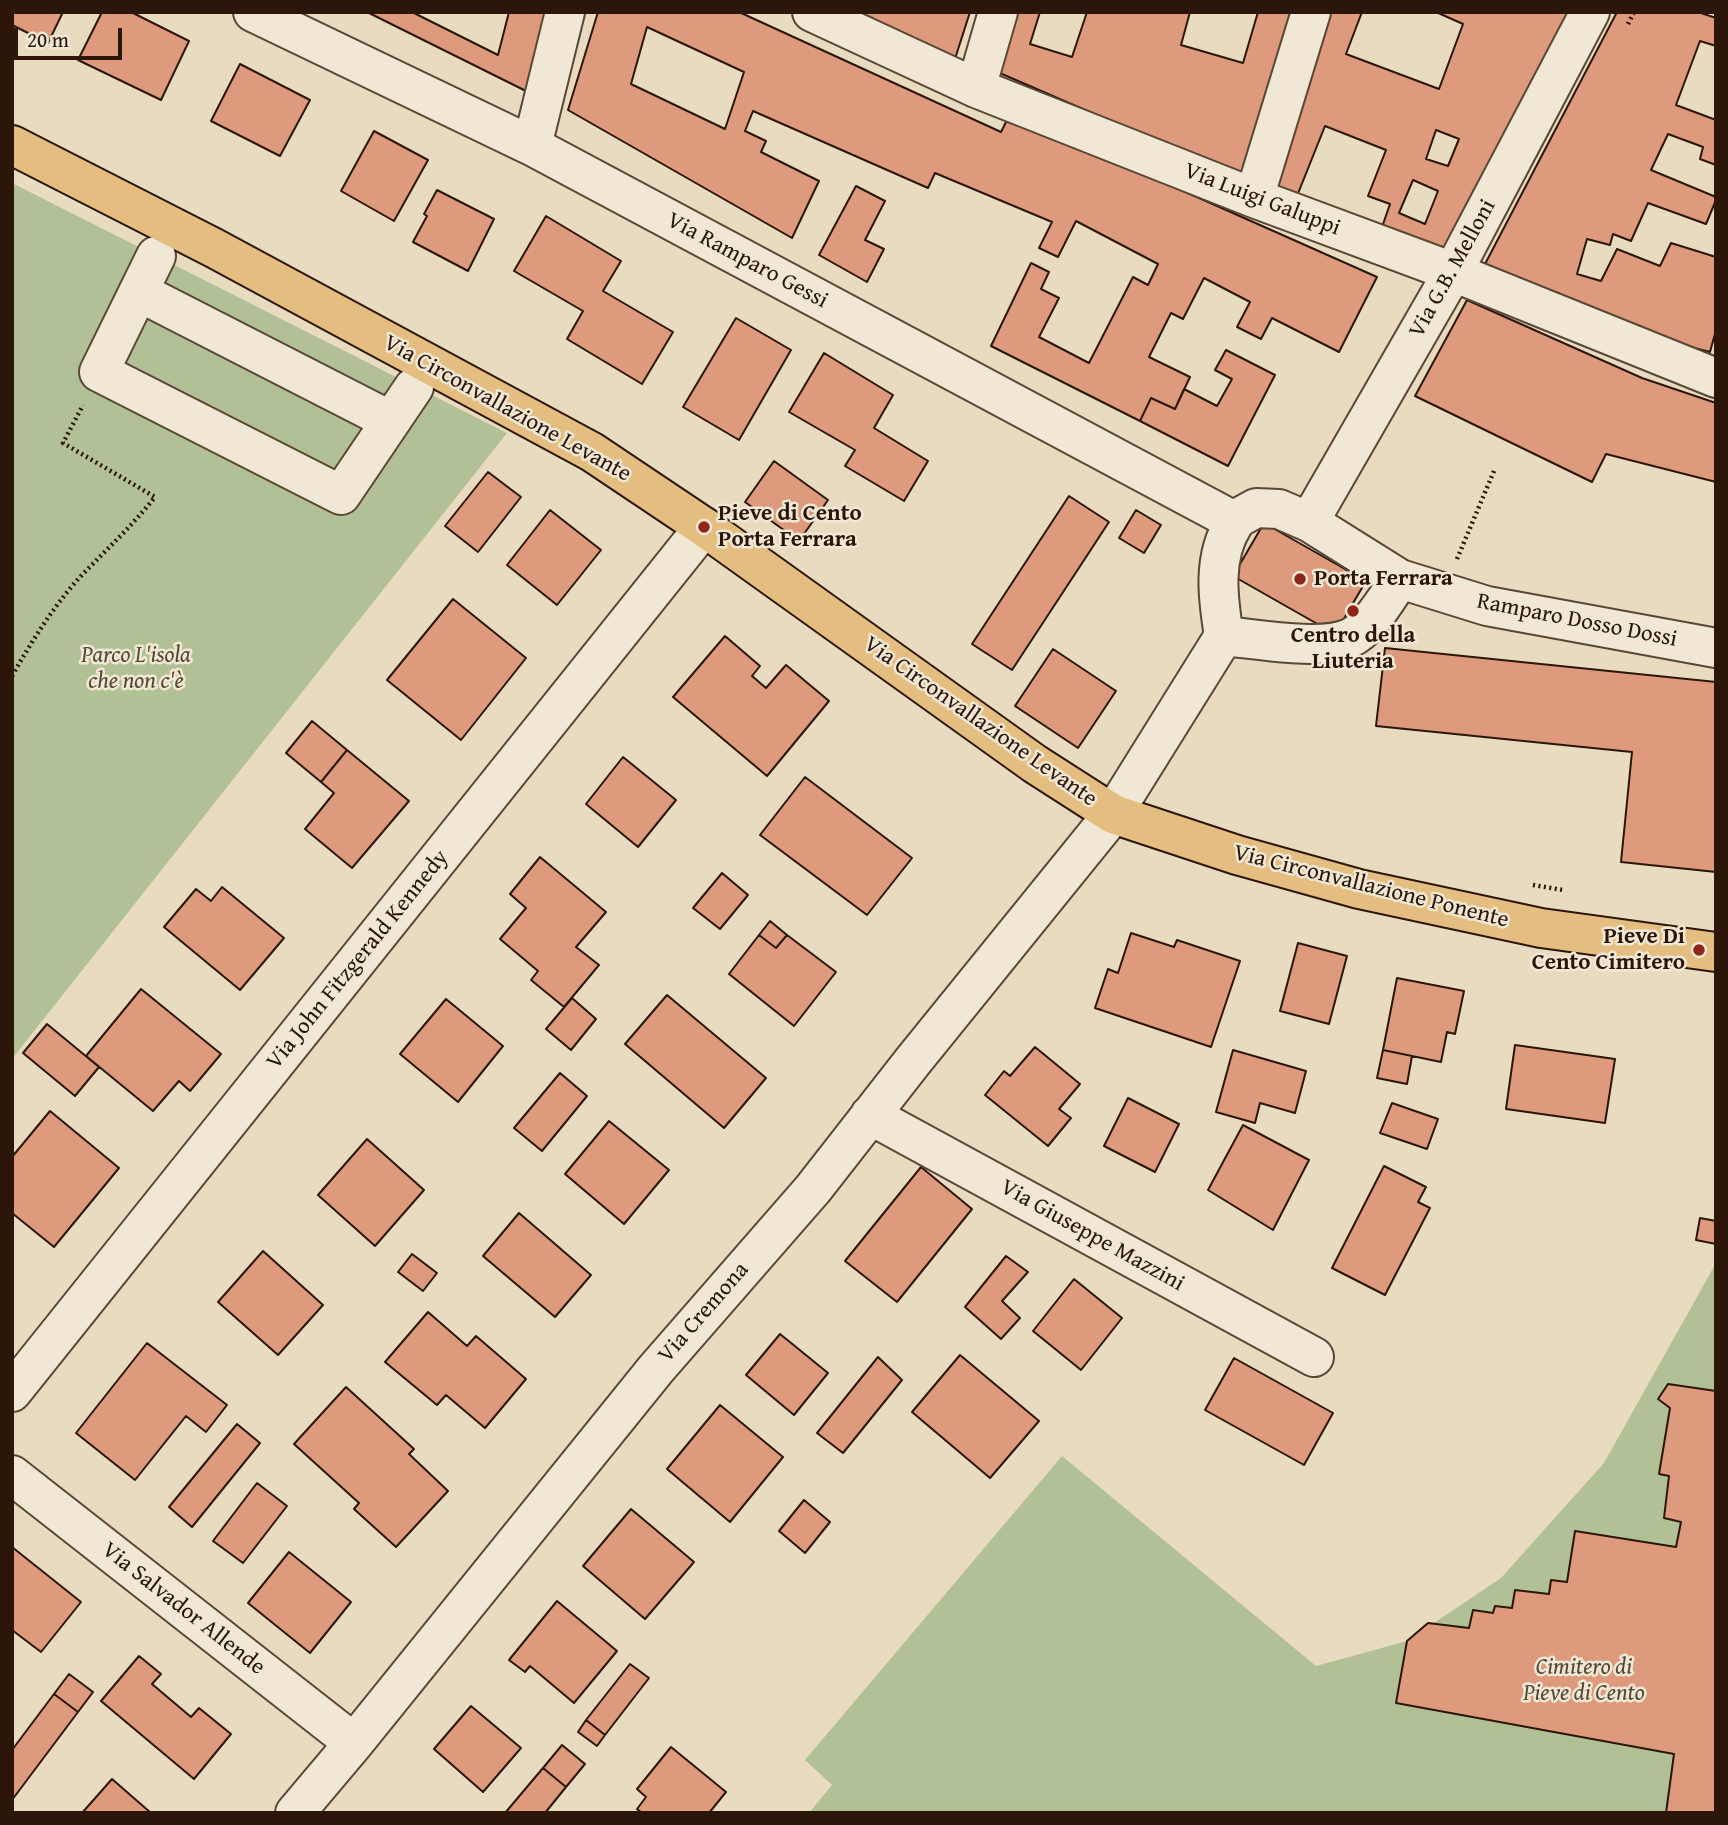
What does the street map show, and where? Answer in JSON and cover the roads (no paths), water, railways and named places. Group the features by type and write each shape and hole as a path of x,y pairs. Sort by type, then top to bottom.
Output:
{"main road":[{"name":"Via Circonvallazione Levante","path":"12,145 214,248 592,452 704,527 1035,764 1113,814"},
{"name":"Via Circonvallazione Ponente","path":"1113,814 1237,855 1359,889 1541,928 1716,952"}],"street":[{"name":"Via Ramparo Gessi","path":"253,12 532,146 1234,521"},
{"path":"532,146 565,12"},
{"name":"Via Luigi Galuppi","path":"812,12 976,88 1254,198 1453,272 1716,378"},
{"path":"976,88 998,12"},
{"path":"1254,198 1311,12"},
{"name":"Via G.B. Melloni","path":"1309,522 1453,272 1590,12"},
{"path":"156,256 99,372 341,495 414,387"},
{"path":"139,292 391,421"},
{"name":"Ramparo Dosso Dossi","path":"1234,521 1256,508 1279,509 1309,522 1400,579 1487,606 1716,648"},
{"path":"1113,814 1224,636 1217,583 1223,551 1234,521"},
{"name":"Via John Fitzgerald Kennedy","path":"12,1392 704,527"},
{"path":"1224,636 1321,644 1352,638 1369,623 1400,579"},
{"name":"Via Cremona","path":"295,1813 656,1369 813,1189 1113,814"},
{"name":"Via Giuseppe Mazzini","path":"870,1115 1314,1357"},
{"name":"Via Salvador Allende","path":"12,1475 354,1743"}],"place":[{"name":"Pieve di Cento Porta Ferrara","path":"704,527"},
{"name":"Porta Ferrara","path":"1300,579"},
{"name":"Centro della Liuteria","path":"1353,611"},
{"name":"Pieve Di Cento Cimitero","path":"1699,950"}],"park label":[{"name":"Parco L'isola che non c'è","path":"136,669"},
{"name":"Cimitero di Pieve di Cento","path":"1584,1681"}]}
